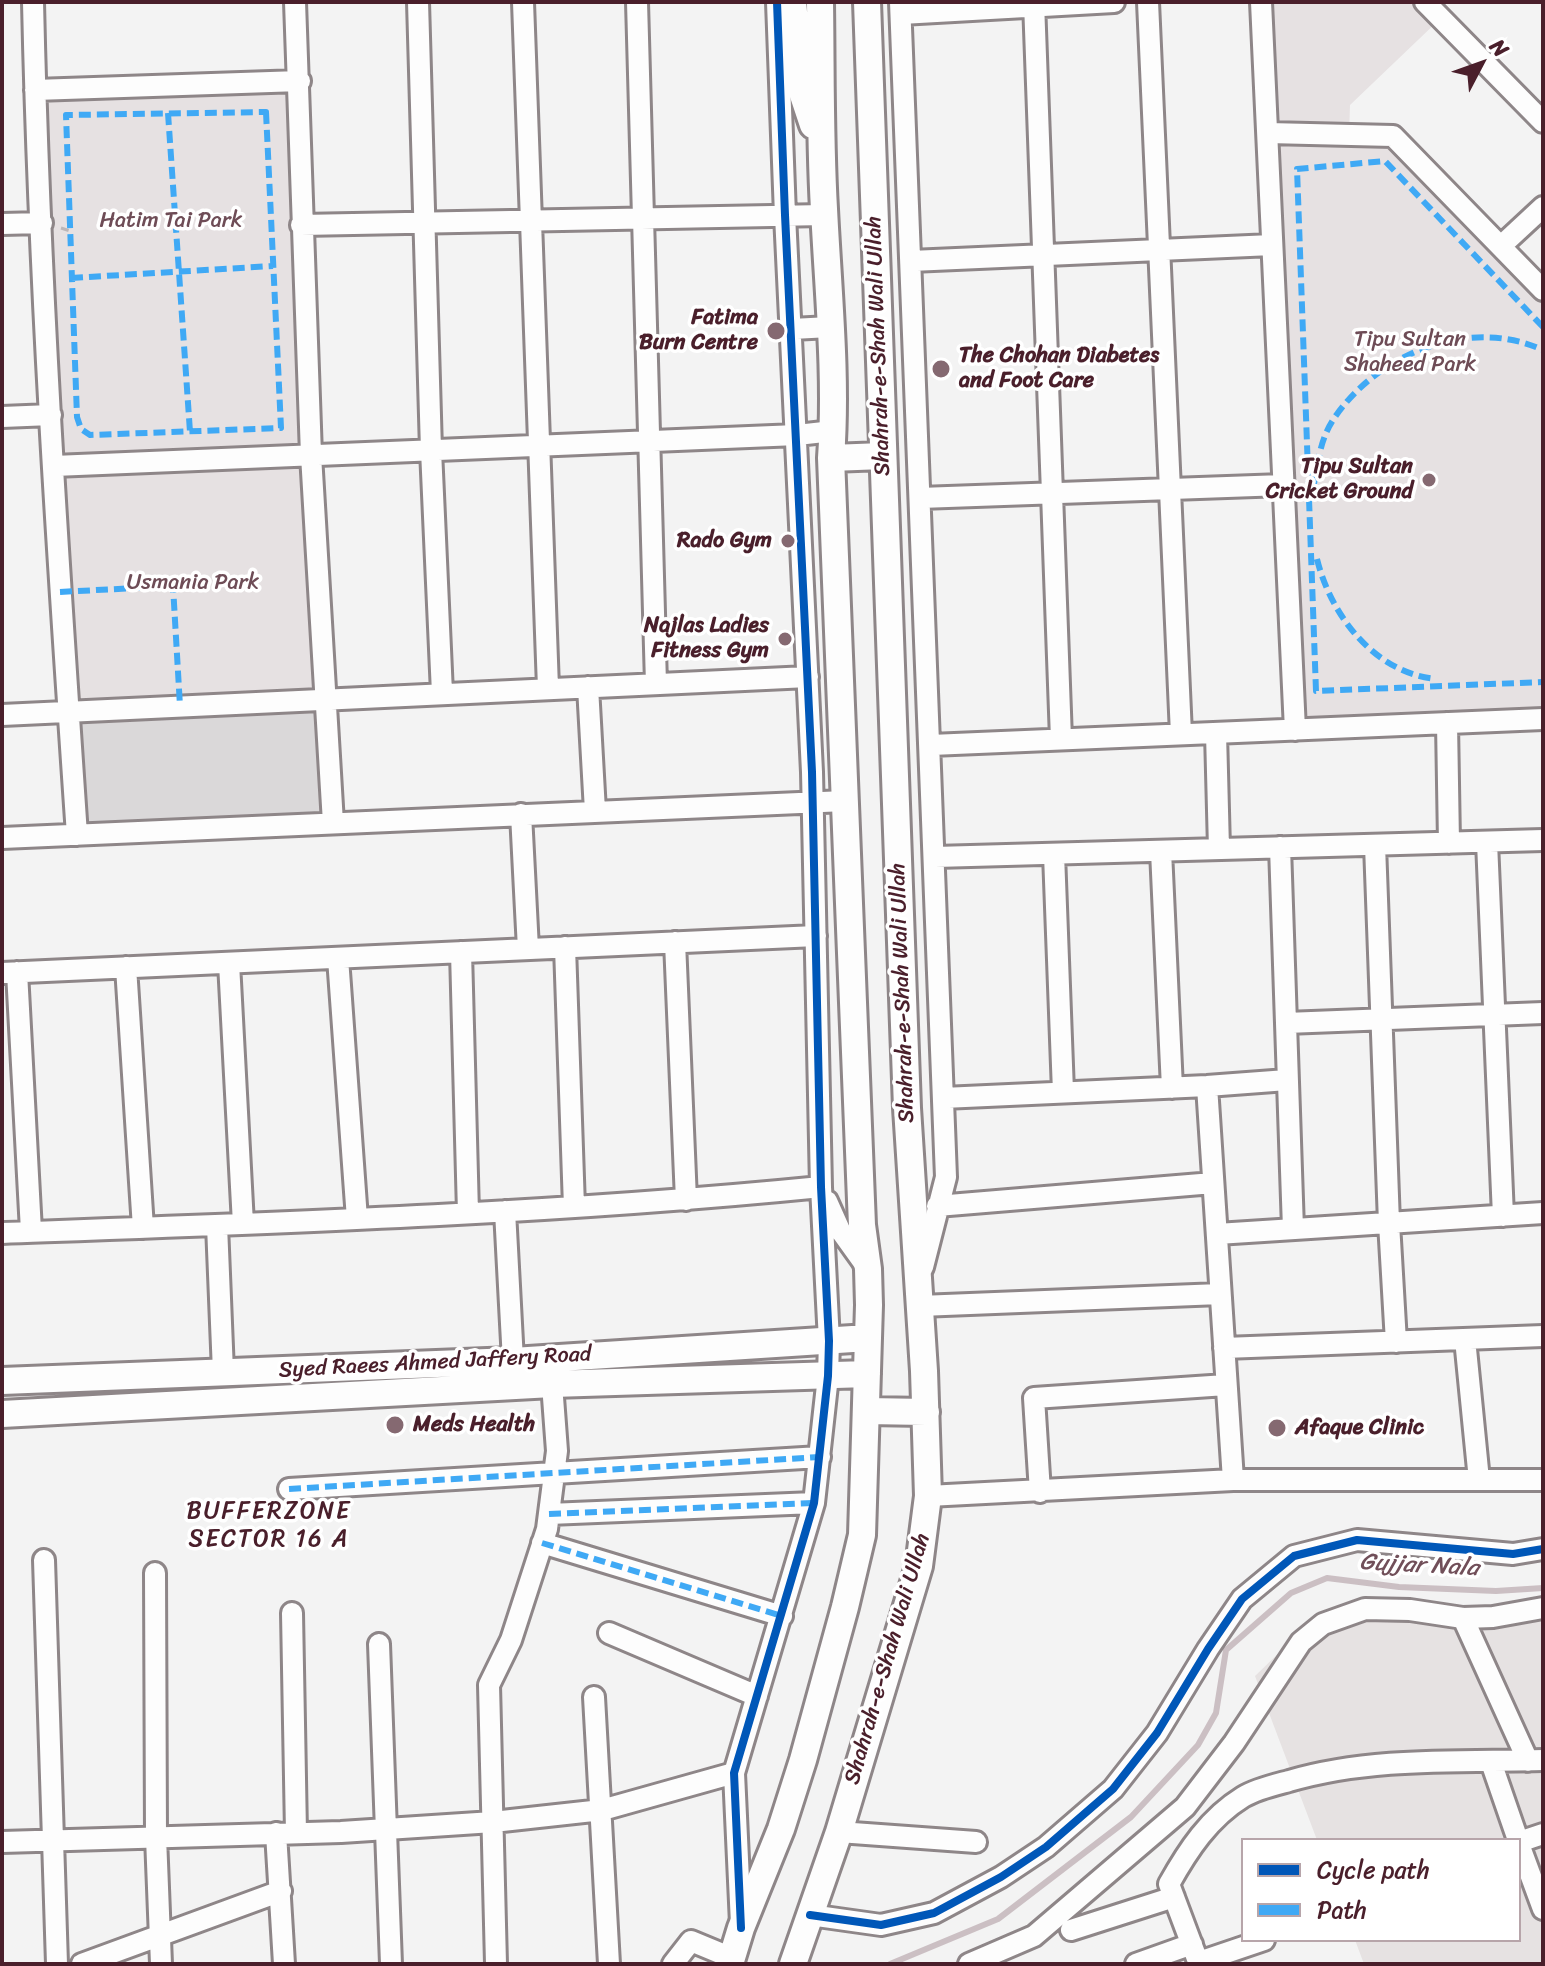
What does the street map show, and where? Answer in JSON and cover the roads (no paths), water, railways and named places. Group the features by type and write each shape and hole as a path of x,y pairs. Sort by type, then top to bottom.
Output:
{"main road":[{"path":"731,1961 781,1829 837,1637 862,1535 868,1269 862,1225 831,458 830,327 820,147 820,2"},
{"name":"Shahrah-e-Shah Wali Ullah","path":"793,1964 839,1832 919,1566 928,1496 920,1294 907,1108 867,2"},
{"path":"788,9 802,92 820,147"},
{"path":"831,458 883,456"},
{"name":"Syed Raees Ahmed Jaffery Road","path":"2,1381 513,1361 868,1338"},
{"name":"Syed Raees Ahmed Jaffery Road","path":"2,1414 552,1384 867,1374"},
{"path":"867,1411 926,1412"}],"street":[{"path":"33,2 51,415 77,835"},
{"path":"295,2 311,455 333,823"},
{"path":"418,2 431,450 442,693"},
{"path":"523,2 548,688"},
{"path":"637,2 656,684"},
{"path":"1114,2 900,8 946,1177 937,1206 920,1294 1220,1294"},
{"path":"1148,2 1181,734"},
{"path":"1261,2 1295,730"},
{"path":"1428,3 1543,122"},
{"path":"1034,4 1061,739"},
{"path":"741,1928 734,1773 814,1503 829,1341 821,1187 813,800 785,215 788,9"},
{"path":"35,90 300,81"},
{"path":"1268,133 1393,136 1543,290"},
{"path":"1501,246 1543,207"},
{"path":"301,225 824,215"},
{"path":"2,224 42,223"},
{"path":"911,261 1272,245"},
{"path":"792,329 830,327"},
{"path":"2,417 51,415"},
{"path":"54,466 833,431"},
{"path":"920,498 1283,485"},
{"path":"806,627 838,626"},
{"path":"2,715 808,677"},
{"path":"588,687 595,811"},
{"path":"931,745 1543,719"},
{"path":"1447,723 1449,843"},
{"path":"1216,733 1219,849"},
{"path":"2,838 813,800 845,801"},
{"path":"521,814 528,949"},
{"path":"935,857 1543,840"},
{"path":"1487,842 1503,1216"},
{"path":"1375,845 1396,1342"},
{"path":"1280,847 1293,1229"},
{"path":"1161,851 1172,1088"},
{"path":"1054,854 1063,1092"},
{"path":"31,1231 10,973 816,936"},
{"path":"675,942 686,1200"},
{"path":"565,947 574,1207"},
{"path":"461,952 468,1213"},
{"path":"338,958 357,1219"},
{"path":"229,963 243,1224"},
{"path":"126,967 143,1228"},
{"path":"1286,1023 1543,1013"},
{"path":"943,1098 1287,1080"},
{"path":"1207,1086 1233,1480"},
{"path":"937,1206 1213,1183"},
{"path":"821,1187 840,1230 868,1269"},
{"path":"2,1233 505,1211 686,1200 821,1187"},
{"path":"505,1211 513,1361"},
{"path":"1217,1234 1543,1213"},
{"path":"217,1225 223,1372"},
{"path":"1224,1348 1543,1336"},
{"path":"1465,1339 1479,1480"},
{"path":"496,1964 489,1685 511,1640 549,1514 557,1451 552,1384"},
{"path":"1040,1492 1034,1398 1226,1385"},
{"path":"289,1489 820,1457"},
{"path":"928,1496 1233,1480 1543,1480"},
{"path":"549,1514 814,1503"},
{"path":"810,1915 881,1925 934,1913 1001,1877 1046,1847 1113,1789 1157,1733 1242,1599 1294,1556 1357,1540 1513,1554 1543,1549"},
{"path":"542,1543 782,1616"},
{"path":"44,1560 57,1964"},
{"path":"155,1573 156,1837 161,1964"},
{"path":"969,1964 1034,1936 1185,1807 1234,1743 1301,1642 1323,1624 1365,1609 1410,1610 1463,1618 1493,1617 1543,1608"},
{"path":"284,1964 281,1891 286,1833 292,1613"},
{"path":"1197,1957 1169,1884 1190,1847 1219,1815 1245,1795 1327,1770 1386,1764 1536,1761 1463,1618"},
{"path":"609,1633 757,1696"},
{"path":"379,1644 391,1964"},
{"path":"594,1697 609,1964"},
{"path":"1491,1762 1516,1838"},
{"path":"2,1842 387,1829 493,1822 602,1810 734,1773"},
{"path":"839,1832 976,1842"},
{"path":"1521,1846 1543,1834"},
{"path":"1521,1852 1541,1897"},
{"path":"82,1964 281,1891"},
{"path":"1071,1930 1174,1897"},
{"path":"673,1964 691,1941 731,1961"},
{"path":"1136,1964 1197,1957 1256,1942"}],"waterway":[{"name":"Gujjar Nala","path":"890,1964 998,1919 1131,1817 1198,1745 1216,1713 1226,1650 1291,1593 1327,1578 1399,1587 1496,1591 1543,1588"}],"place":[{"name":"Fatima Burn Centre","path":"776,331"},
{"name":"The Chohan Diabetes and Foot Care","path":"941,369"},
{"name":"Tipu Sultan Cricket Ground","path":"1429,480"},
{"name":"Rado Gym","path":"788,541"},
{"name":"Najlas Ladies Fitness Gym","path":"785,639"},
{"name":"Meds Health","path":"395,1425"},
{"name":"Afaque Clinic","path":"1277,1428"}],"district":[{"name":"BUFFERZONE SECTOR 16 A","path":"269,1526"}],"park label":[{"name":"Hatim Tai Park","path":"171,221"},
{"name":"Tipu Sultan Shaheed Park","path":"1410,352"},
{"name":"Usmania Park","path":"193,583"}]}
